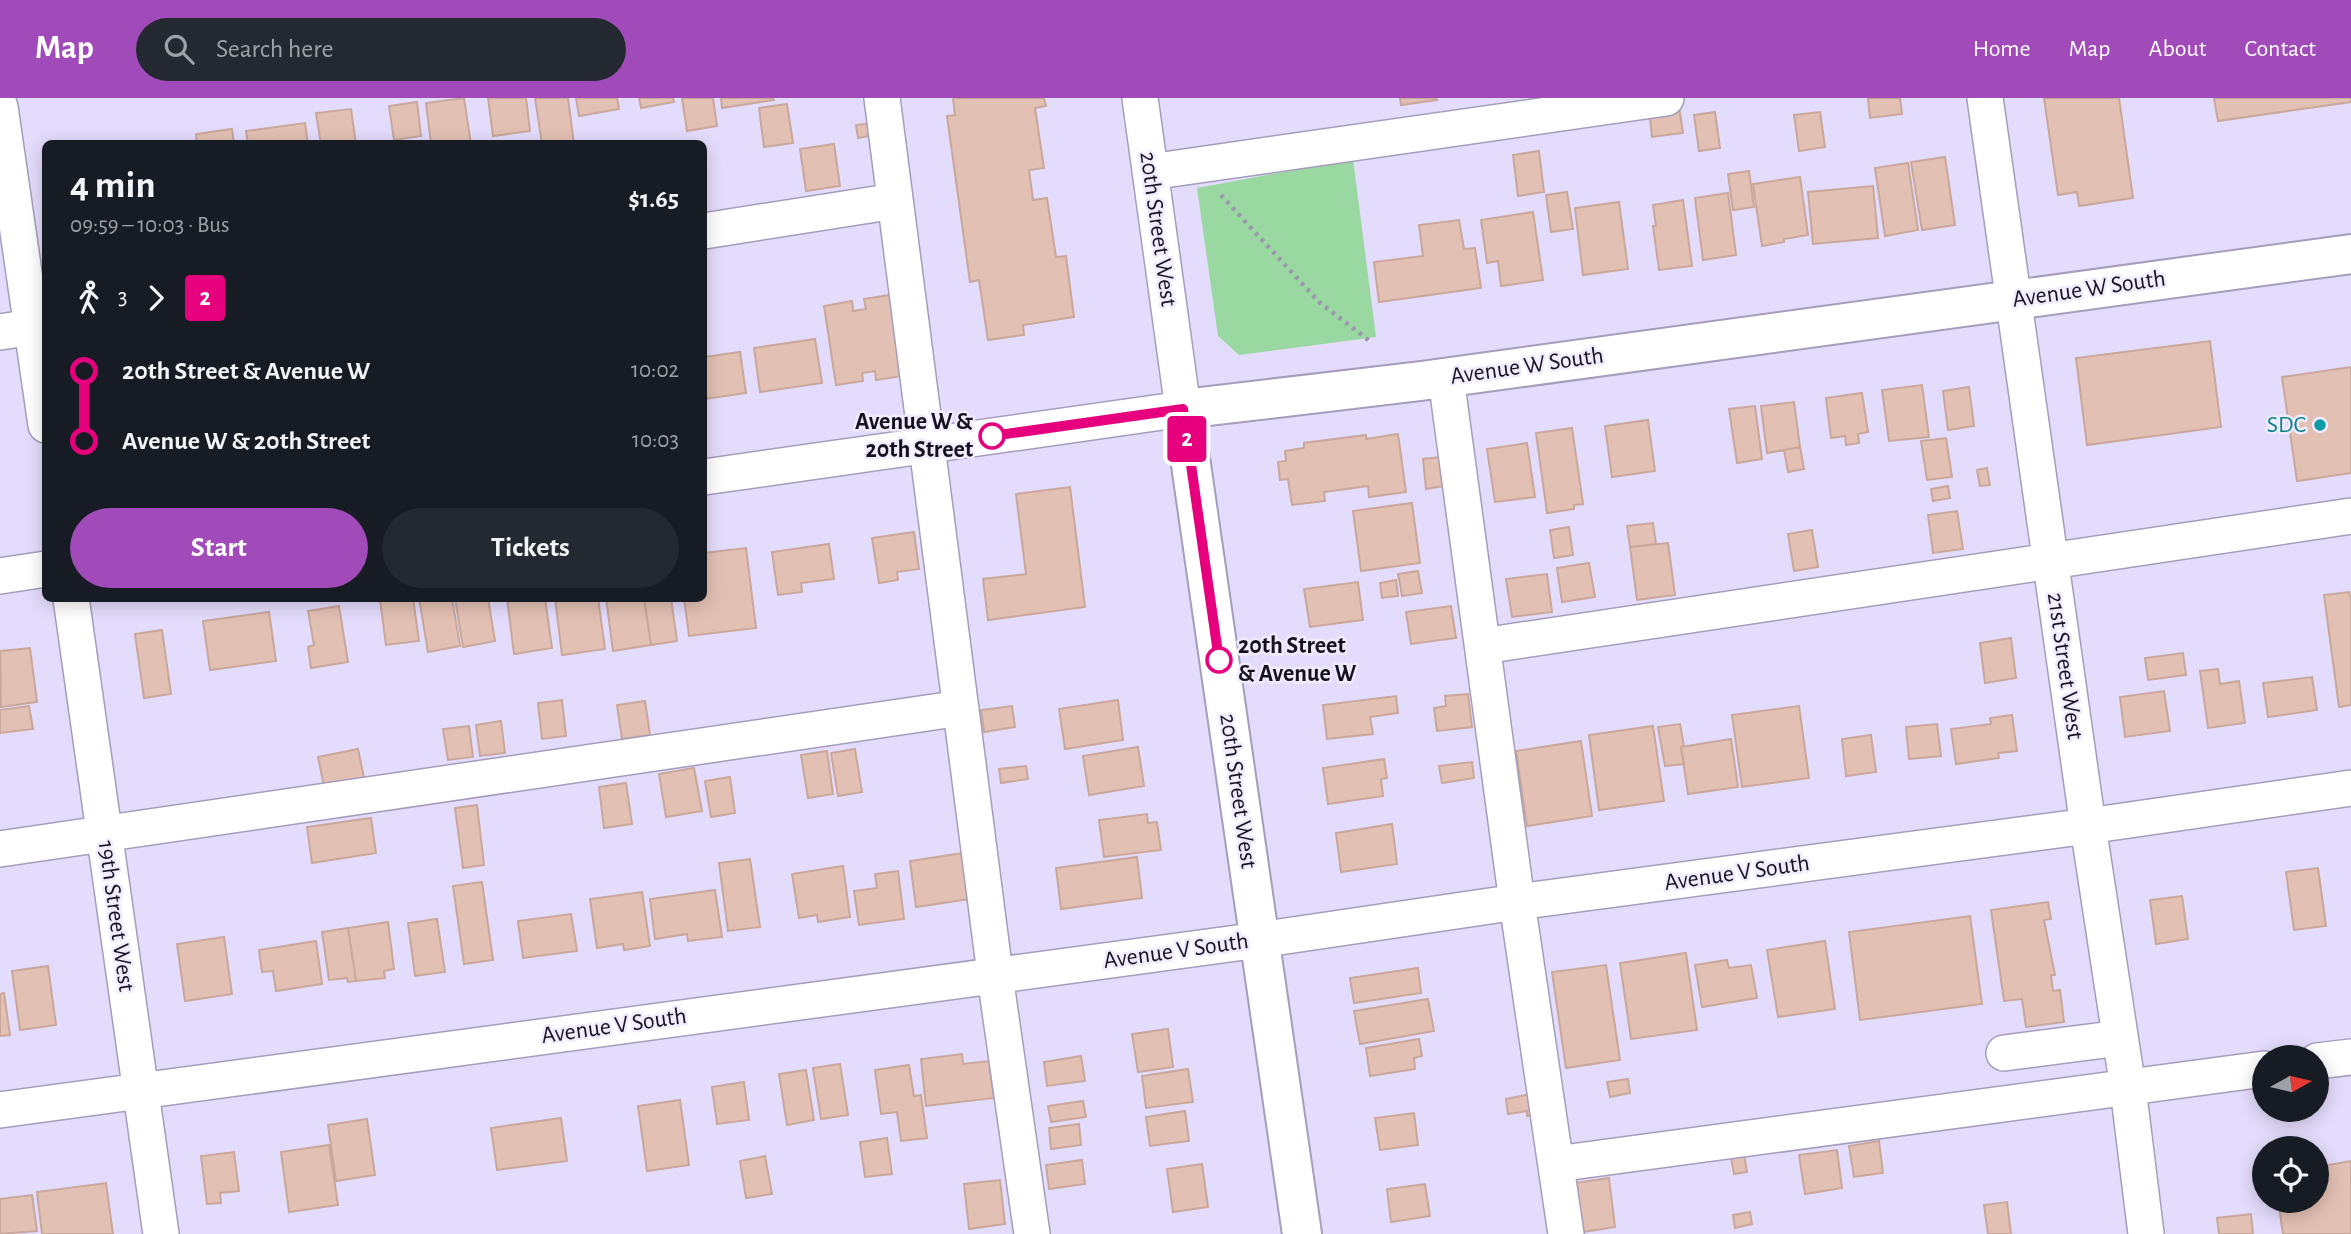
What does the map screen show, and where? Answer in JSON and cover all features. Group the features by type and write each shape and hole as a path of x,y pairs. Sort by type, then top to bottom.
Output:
{"main road":[{"name":"Avenue W South","path":"1183,409 1446,378 2351,254"},
{"name":"20th Street West","path":"1183,409 1302,1234"}],"street":[{"path":"882,98 1032,1234"},
{"name":"20th Street West","path":"1140,98 1183,409"},
{"path":"1150,172 1666,98"},
{"name":"21st Street West","path":"1985,98 2012,300 2128,1088 2146,1234"},
{"path":"0,107 26,328 42,406"},
{"path":"707,231 895,201"},
{"path":"1446,378 1517,902 1566,1234"},
{"name":"Avenue W South","path":"707,477 1183,409"},
{"path":"1483,646 2351,516"},
{"path":"0,576 42,570"},
{"name":"19th Street West","path":"72,602 161,1234"},
{"path":"0,849 961,708"},
{"name":"Avenue V South","path":"0,1110 1259,940 2351,788"},
{"path":"2004,1053 2120,1038"},
{"path":"2329,1060 2351,1057"},
{"path":"1556,1164 2252,1071"}],"path":[{"path":"1195,165 1319,302 1371,342"}],"green space":[{"path":"1353,159 1376,337 1239,355 1218,336 1197,188"}],"building":[{"path":"464,98 470,140 431,140 426,103"},
{"path":"488,98 526,98 530,131 493,136"},
{"path":"535,98 568,98 573,140 541,140"},
{"path":"576,98 617,98 619,109 579,116"},
{"path":"639,98 673,98 674,102 641,108"},
{"path":"682,98 713,98 717,126 687,131"},
{"path":"721,98 773,98 774,100 722,108"},
{"path":"953,98 1044,98 1046,106 1035,108 1044,168 1029,170 1033,200 1047,198 1056,257 1066,256 1074,317 1023,325 1024,335 988,340 979,280 970,282 947,116 955,115"},
{"path":"1400,98 1436,98 1437,100 1401,105"},
{"path":"1868,98 1900,98 1902,114 1870,118"},
{"path":"2044,98 2119,98 2133,198 2079,206 2077,192 2058,195"},
{"path":"2214,98 2351,98 2351,102 2218,121"},
{"path":"417,102 421,136 394,140 389,106"},
{"path":"787,104 793,143 764,147 759,108"},
{"path":"1679,106 1683,133 1652,137 1649,109"},
{"path":"351,109 355,140 320,140 316,113"},
{"path":"1715,112 1720,148 1699,151 1694,115"},
{"path":"1820,112 1825,147 1799,151 1794,115"},
{"path":"305,123 307,140 247,140 246,131"},
{"path":"872,123 874,135 858,138 856,125"},
{"path":"232,129 233,140 197,140 196,134"},
{"path":"834,144 840,186 806,191 800,149"},
{"path":"1539,151 1544,192 1518,196 1513,155"},
{"path":"1945,157 1955,225 1922,230 1911,162"},
{"path":"1908,163 1918,230 1885,236 1875,168"},
{"path":"1749,171 1754,207 1733,210 1728,174"},
{"path":"1800,177 1808,235 1762,246 1753,184"},
{"path":"1873,186 1878,238 1813,244 1808,192"},
{"path":"1567,192 1573,229 1551,232 1546,195"},
{"path":"1728,193 1736,255 1703,260 1695,198"},
{"path":"1683,200 1692,266 1659,270 1653,205"},
{"path":"1619,202 1628,269 1583,275 1575,208"},
{"path":"1533,212 1543,280 1501,286 1498,261 1487,263 1481,220"},
{"path":"1459,220 1464,249 1475,248 1481,288 1379,302 1374,262 1423,256 1419,225"},
{"path":"890,295 902,376 876,380 875,371 862,373 863,381 836,385 824,306 852,301 853,311 866,309 864,299"},
{"path":"815,339 822,383 760,392 754,348"},
{"path":"2210,341 2221,427 2087,445 2076,358"},
{"path":"740,352 746,393 707,399 707,357"},
{"name":"SDC","path":"2351,367 2351,473 2297,481 2282,377"},
{"path":"1922,385 1929,437 1889,441 1882,390"},
{"path":"1969,387 1974,426 1948,430 1943,391"},
{"path":"1862,393 1868,432 1858,434 1859,443 1846,445 1845,436 1831,438 1826,398"},
{"path":"1794,402 1800,447 1767,453 1761,406"},
{"path":"1755,406 1762,459 1737,463 1729,409"},
{"path":"1648,420 1655,471 1612,477 1605,426"},
{"path":"1572,428 1583,504 1574,505 1574,509 1547,513 1536,433"},
{"path":"1398,434 1406,492 1369,497 1368,486 1324,492 1325,501 1292,505 1288,479 1280,480 1278,462 1286,461 1285,451 1304,448 1304,443"},
{"path":"1946,438 1952,477 1927,480 1921,441"},
{"path":"1527,443 1535,497 1495,502 1487,449"},
{"path":"1800,447 1804,469 1788,472 1784,450"},
{"path":"1441,457 1444,486 1426,489 1423,459"},
{"path":"1987,468 1990,485 1980,486 1977,470"},
{"path":"1948,486 1950,498 1933,501 1931,489"},
{"path":"1070,487 1085,607 988,620 983,579 1026,574 1016,494"},
{"path":"1412,503 1420,563 1361,571 1353,511"},
{"path":"1957,511 1963,549 1933,553 1928,515"},
{"path":"1653,523 1656,544 1630,547 1627,526"},
{"path":"1569,527 1573,555 1554,558 1550,530"},
{"path":"1812,530 1818,567 1794,571 1788,534"},
{"path":"914,532 919,569 897,572 898,580 879,583 872,538"},
{"path":"1668,543 1675,595 1637,600 1630,547"},
{"path":"829,544 834,579 801,583 802,592 778,595 772,552"},
{"path":"746,548 756,628 689,636 685,602 707,602 707,553"},
{"path":"1589,563 1595,597 1562,602 1557,568"},
{"path":"1418,571 1422,593 1402,596 1398,574"},
{"path":"1547,574 1552,612 1512,617 1506,579"},
{"path":"1396,580 1398,596 1382,598 1380,583"},
{"path":"1358,582 1363,620 1310,627 1304,589"},
{"path":"2349,592 2351,705 2339,707 2324,595"},
{"path":"380,602 414,602 419,641 386,645"},
{"path":"420,602 453,602 460,646 428,652"},
{"path":"456,602 489,602 495,641 463,647"},
{"path":"508,602 546,602 552,648 514,654"},
{"path":"555,602 599,602 605,649 562,655"},
{"path":"607,602 645,602 651,645 613,651"},
{"path":"645,602 672,602 677,641 651,645"},
{"path":"339,606 348,662 311,668 308,647 314,645 308,611"},
{"path":"1451,606 1456,638 1411,644 1406,612"},
{"path":"269,612 276,661 210,670 203,621"},
{"path":"162,630 171,694 144,698 135,634"},
{"path":"2011,638 2016,678 1985,683 1980,643"},
{"path":"30,648 37,702 1,707 0,651"},
{"path":"2183,653 2186,675 2148,680 2145,658"},
{"path":"2218,669 2220,684 2239,681 2245,723 2208,728 2200,671"},
{"path":"2312,677 2317,710 2268,717 2263,683"},
{"path":"2164,691 2170,731 2125,737 2120,697"},
{"path":"1468,694 1472,727 1437,731 1434,708 1446,706 1445,696"},
{"path":"1396,696 1398,713 1370,717 1373,734 1327,739 1323,705"},
{"path":"562,700 566,736 542,739 538,703"},
{"path":"1118,700 1123,740 1065,749 1059,709"},
{"path":"645,701 650,735 622,739 617,705"},
{"path":"29,706 33,729 0,733 0,710"},
{"path":"1012,706 1015,727 984,732 981,710"},
{"path":"1799,706 1809,778 1742,787 1732,715"},
{"path":"2012,715 2017,751 1998,753 1999,758 1956,764 1951,729 1991,724 1990,718"},
{"path":"501,721 505,753 480,756 476,725"},
{"path":"1680,724 1684,764 1665,766 1658,727"},
{"path":"1937,724 1941,756 1909,759 1906,727"},
{"path":"469,726 473,757 448,760 443,729"},
{"path":"1653,726 1664,801 1599,810 1589,735"},
{"path":"1871,735 1876,772 1846,776 1842,739"},
{"path":"1731,739 1738,787 1688,794 1681,747"},
{"path":"1581,741 1592,816 1527,826 1516,751"},
{"path":"1138,747 1144,786 1089,795 1083,756"},
{"path":"358,749 364,778 324,786 318,757"},
{"path":"855,749 862,792 838,796 831,753"},
{"path":"827,751 833,794 808,798 801,755"},
{"path":"1384,759 1387,778 1381,779 1383,796 1328,804 1323,768"},
{"path":"1472,762 1474,778 1442,783 1439,766"},
{"path":"1026,766 1028,779 1001,783 999,769"},
{"path":"694,768 702,811 666,817 659,774"},
{"path":"730,777 735,813 711,817 705,781"},
{"path":"626,783 632,824 604,828 599,787"},
{"path":"477,805 484,865 463,868 455,808"},
{"path":"1147,814 1148,823 1157,822 1161,850 1104,857 1099,820"},
{"path":"371,818 376,853 312,863 307,827"},
{"path":"1392,824 1397,864 1341,872 1336,833"},
{"path":"970,852 977,898 916,907 910,861"},
{"path":"1137,857 1142,898 1061,909 1056,868"},
{"path":"750,859 760,927 728,931 719,863"},
{"path":"843,866 850,917 818,922 817,915 799,918 792,874"},
{"path":"2318,868 2326,926 2294,930 2286,872"},
{"path":"898,871 904,919 859,925 854,891 877,888 875,874"},
{"path":"482,882 493,960 464,964 453,886"},
{"path":"715,890 722,937 688,941 687,934 655,939 650,899"},
{"path":"642,892 650,946 624,950 623,944 597,948 590,899"},
{"path":"2182,896 2188,939 2156,944 2150,900"},
{"path":"2048,902 2051,919 2044,920 2055,975 2051,975 2053,991 2060,990 2064,1022 2026,1027 2022,999 2004,1001 1991,910"},
{"path":"571,914 577,951 523,958 518,921"},
{"path":"1970,916 1982,1004 1860,1020 1849,932"},
{"path":"437,919 445,972 415,976 408,923"},
{"path":"388,922 394,969 384,971 385,978 356,981 348,928"},
{"path":"348,928 356,981 348,982 347,978 329,980 322,932"},
{"path":"224,937 232,994 185,1001 177,944"},
{"path":"316,941 322,984 276,991 273,971 262,972 259,950"},
{"path":"1825,941 1835,1009 1778,1017 1767,950"},
{"path":"1686,953 1697,1030 1631,1039 1620,963"},
{"path":"1727,960 1729,968 1751,965 1757,998 1702,1007 1695,965"},
{"path":"1606,965 1620,1060 1566,1068 1552,972"},
{"path":"48,966 56,1025 20,1030 12,971"},
{"path":"1418,968 1421,993 1354,1003 1350,978"},
{"path":"4,993 10,1035 0,1036 0,994"},
{"path":"1428,999 1434,1031 1360,1044 1354,1011"},
{"path":"1168,1029 1173,1067 1138,1072 1132,1034"},
{"path":"1419,1039 1422,1056 1414,1058 1415,1069 1370,1076 1366,1048"},
{"path":"962,1054 963,1064 989,1061 994,1098 926,1106 921,1059"},
{"path":"1081,1056 1085,1081 1047,1086 1044,1062"},
{"path":"840,1064 848,1115 821,1119 813,1068"},
{"path":"909,1065 914,1096 921,1095 927,1138 901,1141 897,1112 881,1114 875,1070"},
{"path":"1188,1069 1193,1102 1146,1108 1142,1076"},
{"path":"806,1070 814,1120 787,1125 779,1074"},
{"path":"1628,1079 1630,1093 1610,1097 1607,1082"},
{"path":"744,1082 749,1120 717,1124 712,1087"},
{"path":"1530,1094 1534,1115 1527,1116 1527,1111 1508,1114 1506,1099"},
{"path":"680,1100 689,1165 647,1171 638,1106"},
{"path":"1083,1101 1086,1117 1051,1122 1048,1106"},
{"path":"1185,1111 1189,1141 1150,1146 1146,1117"},
{"path":"1414,1113 1418,1145 1380,1150 1375,1118"},
{"path":"561,1118 567,1161 497,1170 491,1128"},
{"path":"367,1119 375,1175 336,1181 328,1125"},
{"path":"1079,1124 1081,1145 1051,1149 1049,1128"},
{"path":"887,1138 892,1174 865,1177 860,1142"},
{"path":"1879,1141 1883,1173 1854,1177 1849,1146"},
{"path":"329,1145 338,1205 289,1212 281,1152"},
{"path":"1837,1150 1842,1188 1805,1194 1799,1155"},
{"path":"234,1152 239,1191 220,1193 221,1203 207,1204 201,1156"},
{"path":"1744,1154 1747,1172 1734,1174 1731,1157"},
{"path":"765,1156 772,1194 746,1198 740,1161"},
{"path":"1082,1160 1085,1184 1049,1189 1046,1165"},
{"path":"2351,1161 2351,1234 2283,1234 2280,1213 2329,1213 2329,1165"},
{"path":"1202,1164 1208,1207 1173,1212 1167,1169"},
{"path":"1609,1178 1615,1227 1583,1232 1575,1183"},
{"path":"1000,1180 1005,1224 969,1229 964,1184"},
{"path":"106,1183 113,1234 42,1234 37,1192"},
{"path":"1425,1184 1430,1216 1391,1222 1387,1189"},
{"path":"32,1195 37,1231 0,1234 0,1199"},
{"path":"2007,1202 2011,1234 1988,1234 1984,1205"},
{"path":"1750,1212 1752,1224 1735,1228 1733,1215"},
{"path":"2251,1214 2253,1234 2219,1234 2217,1218"}],"bus line":[{"name":"2","path":"992,436 1183,409 1219,660"}],"place":[{"name":"SDC","path":"2320,425"},
{"name":"Avenue W & 20th Street","path":"992,436"},
{"name":"20th Street & Avenue W","path":"1219,660"}]}
